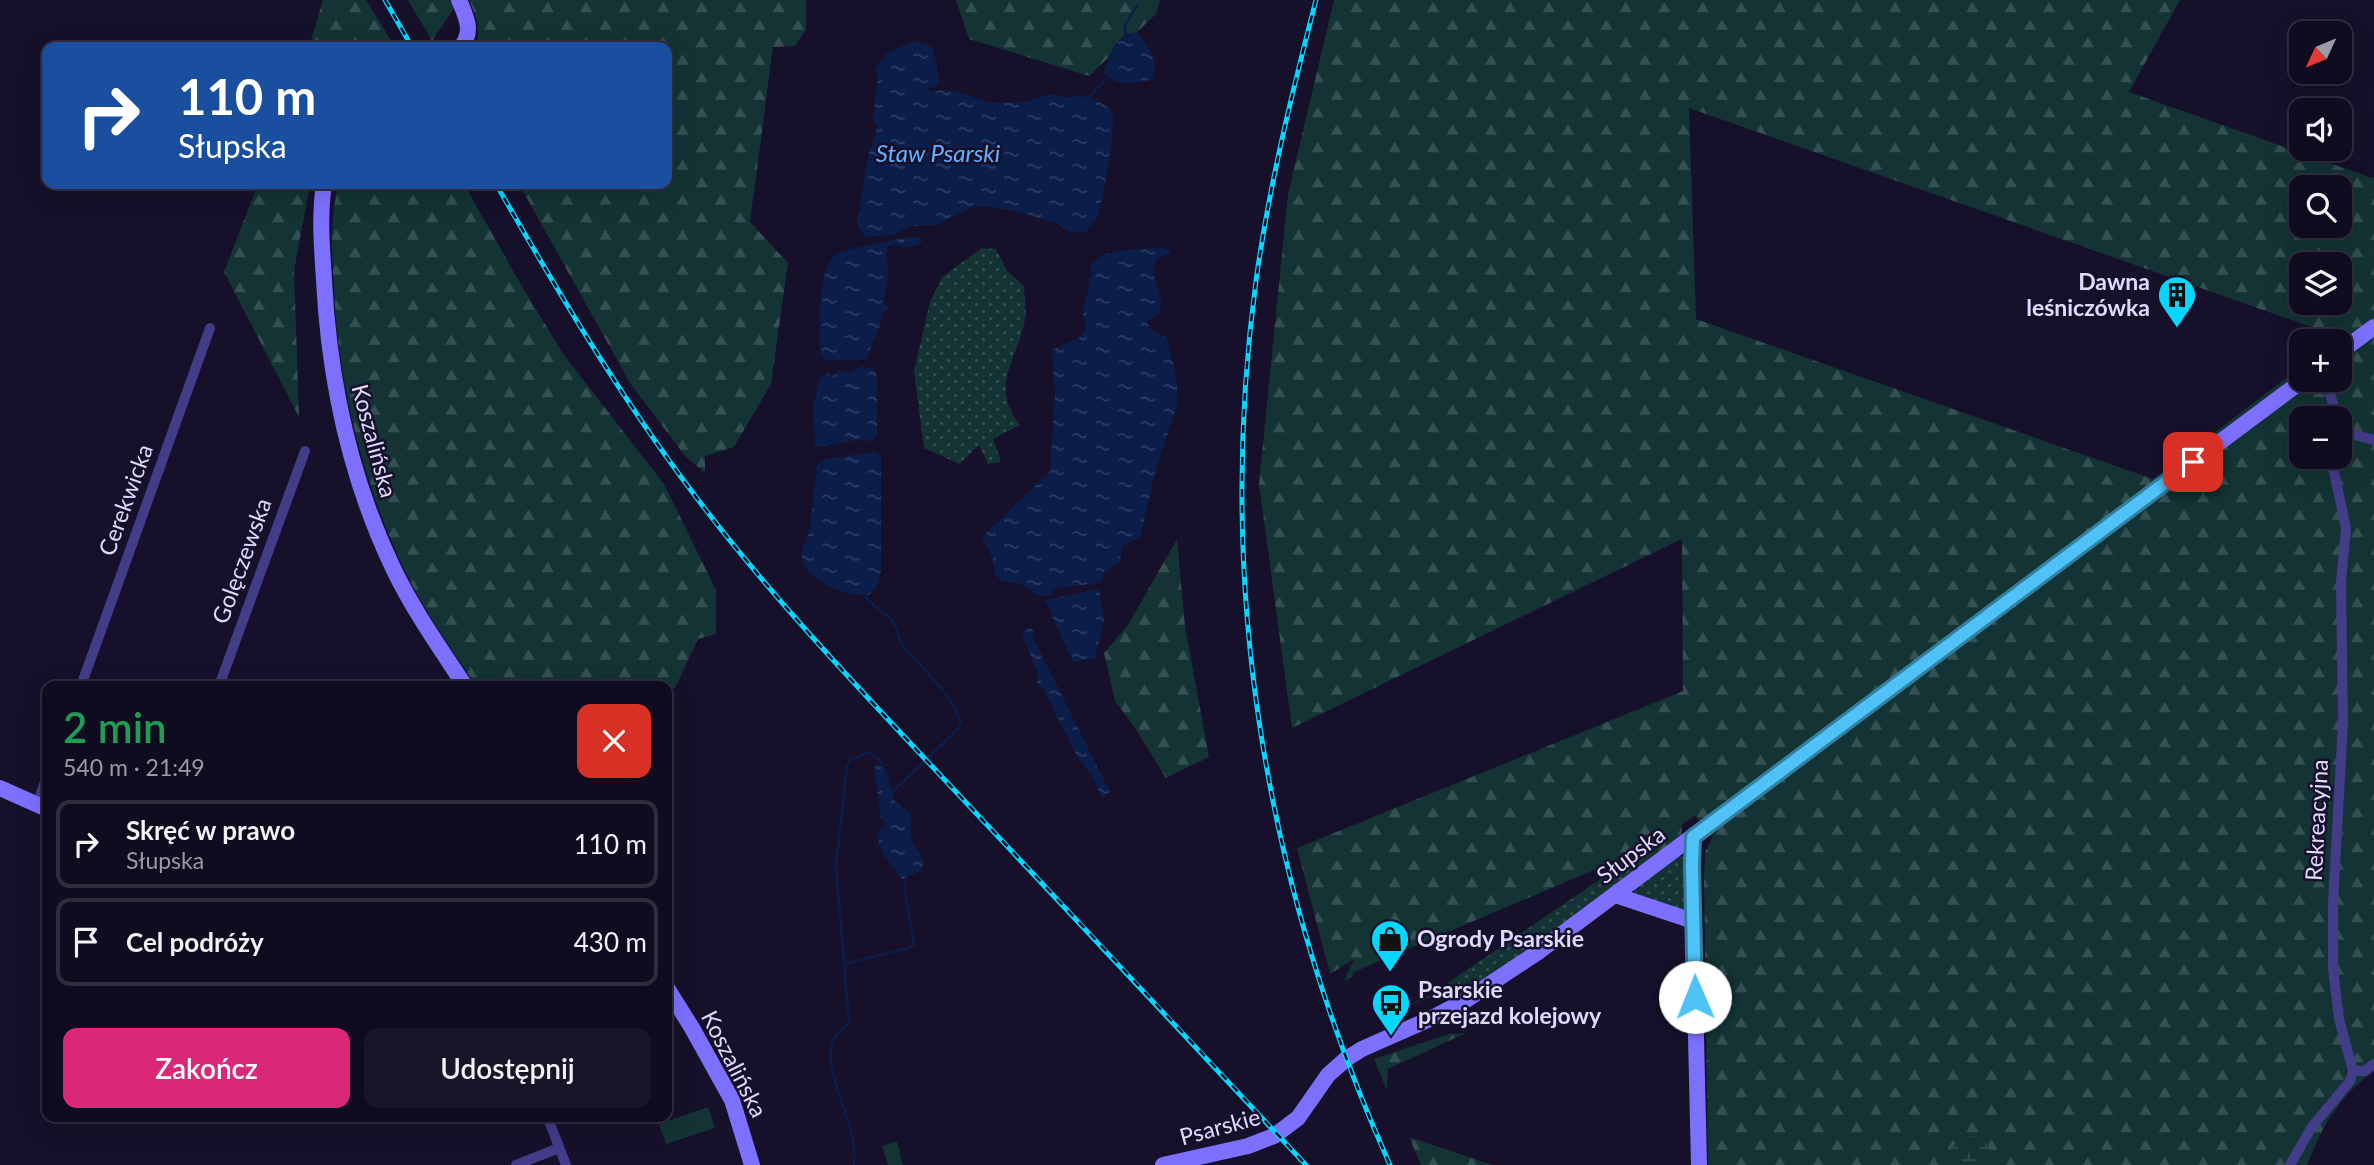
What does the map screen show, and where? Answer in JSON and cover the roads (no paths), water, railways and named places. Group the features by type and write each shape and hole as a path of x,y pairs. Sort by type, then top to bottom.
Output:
{"street":[{"path":"459,0 469,24 465,42"},
{"name":"Koszalińska","path":"324,189 321,227 328,344 338,403 354,463 372,517 394,569 413,606 462,681"},
{"path":"2352,343 2374,327"},
{"name":"Cerekwicka","path":"83,681 210,328"},
{"name":"Słupska","path":"1340,1064 1362,1049 1466,1000 1538,953 2289,390"},
{"path":"2352,434 2374,440"},
{"name":"Golęczewska","path":"221,681 305,451"},
{"name":"Rekreacyjna","path":"2334,469 2346,528 2341,582 2343,723 2334,881 2333,968 2339,1019 2353,1071"},
{"path":"0,788 42,807"},
{"path":"1693,837 1699,1165"},
{"path":"1615,895 1693,921"},
{"name":"Koszalińska","path":"672,996 732,1100 752,1165"},
{"name":"Psarskie","path":"1163,1165 1248,1146 1274,1136 1298,1118 1328,1075 1340,1064"},
{"path":"2290,1165 2311,1128 2350,1081 2353,1071 2365,1071 2374,1064"},
{"path":"549,1122 566,1165"},
{"path":"516,1165 559,1148"}],"water":[{"path":"1137,32 1151,54 1154,65 1153,79 1133,83 1108,77 1104,72 1119,41"},
{"name":"Staw Psarski","path":"915,41 933,49 939,81 938,86 929,88 930,91 950,90 992,103 1028,102 1054,94 1069,98 1089,97 1110,108 1113,114 1112,141 1105,186 1098,217 1086,232 1070,232 1055,223 1015,211 985,206 974,207 935,225 910,226 892,235 867,237 859,229 857,223 866,165 877,129 873,122 878,75 875,70 887,53"},
{"path":"909,237 923,240 913,246 888,246 884,303 890,309 882,313 867,358 825,360 821,356 820,346 821,299 826,269 832,259 847,250"},
{"path":"1164,248 1171,253 1160,257 1154,272 1161,308 1157,315 1147,321 1149,328 1167,338 1176,376 1178,403 1157,465 1140,538 1122,546 1120,562 1104,572 1098,583 1057,588 1048,596 1037,595 1021,584 1002,581 995,574 993,559 982,537 1050,471 1055,395 1052,350 1080,337 1087,326 1083,314 1089,278 1093,273 1090,267 1095,260 1112,252"},
{"path":"862,366 875,370 877,376 877,435 872,441 856,440 820,447 815,445 813,408 820,378 828,373 832,377 839,371 850,372"},
{"path":"875,452 881,456 881,571 877,586 869,595 850,594 819,580 810,573 802,557 809,531 817,465 825,459"},
{"path":"1099,589 1104,620 1095,658 1073,662 1045,600"},
{"path":"1029,627 1034,632 1032,635 1110,792 1102,798 1093,778 1077,756 1043,688 1036,680 1039,676 1022,635 1024,629"},
{"path":"877,764 886,770 895,802 911,813 912,842 922,860 922,870 903,879 886,858 879,844 879,829 886,826 881,817 874,768"}],"waterway":[{"path":"1126,35 1125,26 1137,5"},
{"path":"1089,97 1108,77"},
{"path":"865,596 893,622 902,645 944,692 961,722 958,729 892,792"},
{"path":"854,1165 852,1137 831,1062 833,1040 849,1022 836,866 847,766 850,760 869,752 879,759 883,767"},
{"path":"844,964 914,945 904,887 906,878"}],"railway":[{"path":"385,0 409,42"},
{"path":"1316,0 1274,175 1256,281 1245,395 1242,508 1247,621 1261,732 1282,843 1311,952 1347,1059 1390,1165"},
{"path":"499,189 567,304 642,422 696,497 758,575 857,686 1306,1165"}],"place":[{"name":"Dawna leśniczówka","path":"2177,329"},
{"name":"Ogrody Psarskie","path":"1390,973"},
{"name":"Psarskie przejazd kolejowy","path":"1391,1037"}]}
